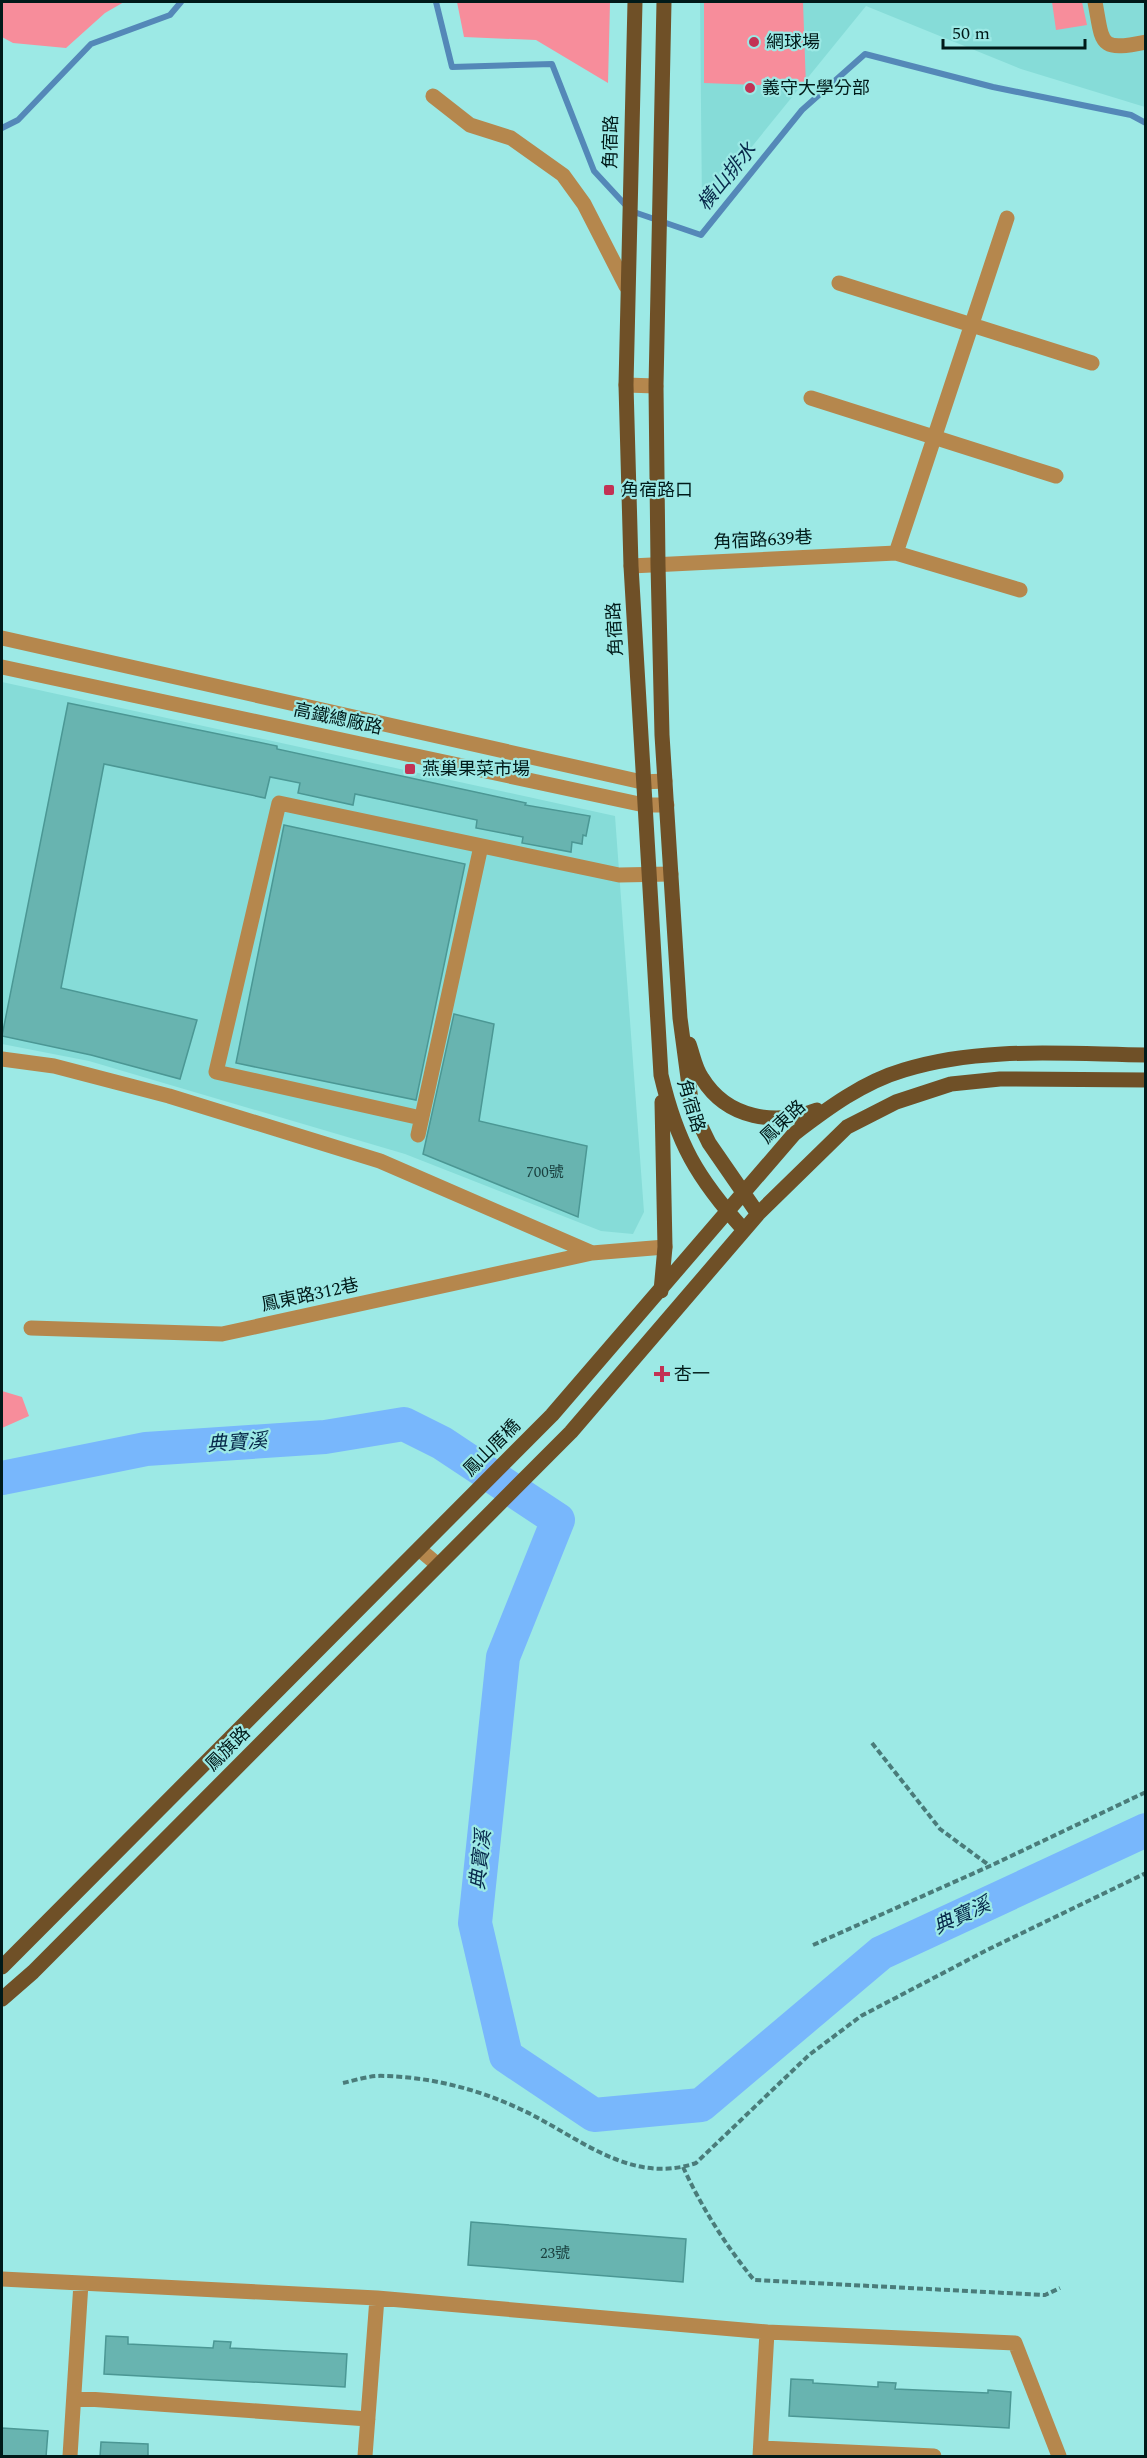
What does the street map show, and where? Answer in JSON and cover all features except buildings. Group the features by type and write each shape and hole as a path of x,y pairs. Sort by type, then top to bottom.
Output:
{"main road":[{"name":"角宿路","path":"635,2 627,234 626,385 631,566 661,1075 670,1112 682,1144 726,1210 744,1230"},
{"name":"角宿路","path":"664,2 656,386 658,565 665,781 680,1018 692,1108 709,1143 758,1214"},
{"path":"680,1018 700,1076 709,1088 730,1106 759,1118 778,1119 799,1117 833,1103"},
{"name":"鳳東路","path":"552,1415 662,1291 726,1210 794,1134 833,1103 904,1070 969,1056 1146,1055"},
{"path":"661,1075 665,1247 662,1291"},
{"path":"744,1230 846,1127 896,1102 951,1084 1000,1079 1146,1080"},
{"name":"鳳旗路","path":"2,1999 33,1972 571,1432 744,1230"},
{"name":"鳳山厝橋","path":"460,1509 552,1415"},
{"name":"鳳旗路","path":"2,1967 460,1509"}],"street":[{"path":"1095,2 1102,39 1110,46 1118,48 1146,42"},
{"path":"433,96 470,125 512,138 563,175 584,204 626,286"},
{"path":"896,553 1007,218"},
{"path":"839,283 1092,363"},
{"path":"626,385 656,386"},
{"path":"811,398 1056,476"},
{"name":"角宿路639巷","path":"631,566 896,553 1020,590"},
{"name":"高鐵總廠路","path":"2,638 642,782 665,781"},
{"name":"高鐵總廠路","path":"2,667 644,805 667,805"},
{"path":"421,1118 216,1072 279,803 619,875 672,874"},
{"path":"418,1135 481,846"},
{"path":"2,1059 54,1066 169,1096 380,1161 592,1253"},
{"name":"鳳東路312巷","path":"31,1328 222,1334 592,1253 665,1247"},
{"path":"419,1550 438,1565"},
{"path":"2,2279 377,2298 767,2332 1015,2343 1059,2457"},
{"path":"70,2457 81,2283"},
{"path":"365,2457 377,2298"},
{"path":"767,2332 761,2452 934,2457"},
{"path":"74,2398 368,2419"}],"path":[{"path":"872,1743 940,1829 990,1866"},
{"path":"813,1945 990,1866 1146,1792"},
{"path":"344,2083 382,2075 462,2086 520,2109 600,2154 646,2169 684,2167 696,2163 809,2055 861,2016 987,1950 1146,1873"},
{"path":"684,2167 696,2196 738,2261 754,2280 1045,2295 1060,2288"}],"shaded area":[{"path":"2,2 124,2 105,13 66,48 13,43 2,37"},
{"path":"457,2 610,2 608,83 536,40 464,37"},
{"name":"義守大學分部","path":"700,2 1145,2 1145,107 1021,69 866,6 702,208"},
{"name":"網球場","path":"704,2 803,2 806,87 704,83"},
{"path":"1052,2 1082,2 1087,25 1056,30"},
{"path":"2,682 615,816 644,1212 633,1234 601,1231 405,1154 89,1061 2,1044"},
{"path":"2,1391 22,1397 29,1416 2,1428"}],"waterway":[{"name":"橫山排水","path":"2,128 18,120 91,44 170,15 181,2"},
{"name":"橫山排水","path":"436,2 452,67 552,64 594,171 631,211 701,235 802,110 865,54 993,87 1131,115 1146,123"},
{"name":"典寶溪","path":"2,1478 146,1449 325,1437 404,1424 442,1443 558,1520 503,1657 475,1923 506,2056 594,2115 701,2105 881,1953 1146,1830"}],"place":[{"name":"網球場","path":"754,42"},
{"name":"義守大學分部","path":"750,88"},
{"name":"角宿路口","path":"609,490"},
{"name":"燕巢果菜市場","path":"410,769"},
{"name":"杏一","path":"662,1374"}]}
